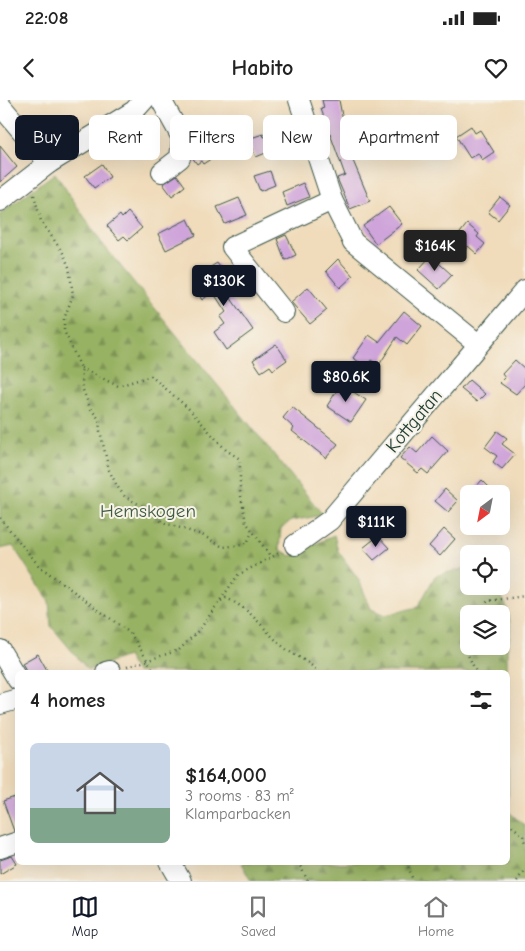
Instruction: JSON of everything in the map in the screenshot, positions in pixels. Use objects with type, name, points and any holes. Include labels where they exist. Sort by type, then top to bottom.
[{"type":"street","points":[[0,201],[49,163],[134,111],[144,100]]},
{"type":"street","points":[[161,100],[182,138],[180,158],[162,172]]},
{"type":"street","points":[[299,100],[332,200],[353,242],[478,344]]},
{"type":"street","points":[[0,105],[49,163]]},
{"type":"street","points":[[284,312],[227,241],[332,200]]},
{"type":"street","name":"Kottgatan","points":[[295,544],[330,520],[525,290]]},
{"type":"street","points":[[0,650],[15,675]]},
{"type":"street","points":[[0,704],[15,700]]},
{"type":"street","points":[[0,848],[15,843]]},
{"type":"street","points":[[172,865],[181,881]]},
{"type":"path","points":[[27,180],[41,221],[63,253],[69,267],[73,294],[64,319],[64,331],[81,368],[82,390],[90,408],[99,419],[108,470],[125,497],[152,511],[162,522],[202,535],[223,547],[242,545],[248,541],[252,532]]},
{"type":"path","points":[[81,368],[118,386],[151,376],[188,408],[226,450],[240,459],[240,491],[246,522],[271,557]]},
{"type":"path","points":[[0,518],[39,566],[130,633],[153,670]]},
{"type":"path","points":[[115,670],[179,650],[200,629],[238,575],[295,544]]},
{"type":"path","points":[[484,605],[488,600],[525,596]]},
{"type":"path","points":[[220,602],[226,598],[253,614],[284,648],[313,665],[316,670]]},
{"type":"path","points":[[468,655],[475,670]]},
{"type":"path","points":[[510,825],[522,835],[525,843]]},
{"type":"path","points":[[300,865],[308,881]]},
{"type":"path","points":[[408,865],[413,881]]},
{"type":"path","points":[[517,881],[525,869]]},
{"type":"green space","name":"Hemskogen","points":[[55,173],[101,242],[323,515],[291,521],[281,528],[279,549],[291,556],[334,535],[338,551],[359,580],[371,609],[385,615],[418,607],[435,576],[460,569],[460,595],[500,595],[505,605],[460,605],[460,655],[507,655],[507,670],[135,670],[127,656],[88,670],[51,626],[49,601],[13,546],[0,549],[0,214]]},
{"type":"green space","points":[[510,813],[525,826],[525,881],[251,881],[242,865],[510,865]]},
{"type":"building","points":[[322,100],[339,100],[342,115],[340,115],[340,160],[353,160],[370,201],[350,209],[337,178],[345,175],[330,134],[330,115],[323,115],[321,109],[324,108]]},
{"type":"building","points":[[471,126],[475,133],[480,130],[494,152],[482,160],[478,153],[470,158],[457,135]]},
{"type":"building","points":[[263,134],[263,154],[256,157],[253,150],[253,137]]},
{"type":"building","points":[[0,146],[17,167],[0,182]]},
{"type":"building","points":[[194,160],[209,160],[203,164],[201,161],[197,164]]},
{"type":"building","points":[[102,164],[110,177],[94,188],[85,176]]},
{"type":"building","points":[[270,171],[275,185],[260,191],[254,176]]},
{"type":"building","points":[[177,175],[185,186],[172,196],[163,184]]},
{"type":"building","points":[[303,183],[309,197],[287,206],[282,192]]},
{"type":"building","points":[[500,197],[510,205],[498,220],[488,212]]},
{"type":"building","points":[[239,198],[247,215],[225,224],[217,207]]},
{"type":"building","points":[[389,207],[402,224],[376,244],[363,226]]},
{"type":"building","points":[[128,212],[142,228],[128,240],[124,236],[119,240],[107,226],[120,215],[122,218]]},
{"type":"building","points":[[188,219],[196,235],[166,250],[158,234]]},
{"type":"building","points":[[467,224],[479,234],[477,237],[485,244],[477,254],[468,246],[465,250],[454,241]]},
{"type":"building","points":[[286,235],[296,255],[285,260],[277,239]]},
{"type":"building","points":[[431,256],[452,275],[439,289],[418,270]]},
{"type":"building","points":[[338,259],[353,276],[340,288],[326,271]]},
{"type":"building","points":[[217,263],[229,280],[225,283],[233,295],[230,297],[253,330],[226,350],[214,332],[225,324],[220,317],[226,312],[213,292],[202,300],[196,290],[204,284],[198,275]]},
{"type":"building","points":[[308,287],[327,310],[310,324],[291,302]]},
{"type":"building","points":[[404,311],[422,326],[407,345],[397,337],[379,365],[371,360],[367,367],[353,358],[369,335],[379,342]]},
{"type":"building","points":[[276,344],[287,360],[273,370],[270,366],[261,372],[253,360]]},
{"type":"building","points":[[515,360],[525,369],[525,384],[516,394],[500,383],[505,378],[502,374]]},
{"type":"building","points":[[469,380],[485,394],[477,402],[461,389]]},
{"type":"building","points":[[341,384],[366,400],[351,422],[327,406]]},
{"type":"building","points":[[292,407],[338,444],[326,458],[292,431],[294,428],[283,418]]},
{"type":"building","points":[[497,431],[507,438],[502,444],[515,454],[502,469],[493,462],[497,456],[485,447]]},
{"type":"building","points":[[432,436],[448,451],[428,474],[422,469],[418,473],[400,458],[410,447],[417,453]]},
{"type":"building","points":[[482,480],[487,485],[478,485]]},
{"type":"building","points":[[445,489],[458,501],[448,512],[435,501]]},
{"type":"building","points":[[444,529],[455,539],[440,556],[429,546]]},
{"type":"building","points":[[378,536],[389,548],[374,560],[363,548]]},
{"type":"building","points":[[38,654],[47,670],[26,670],[22,663]]},
{"type":"building","points":[[15,797],[15,831],[14,831],[3,801]]},
{"type":"building","points":[[12,856],[15,865],[0,874],[0,860]]}]
